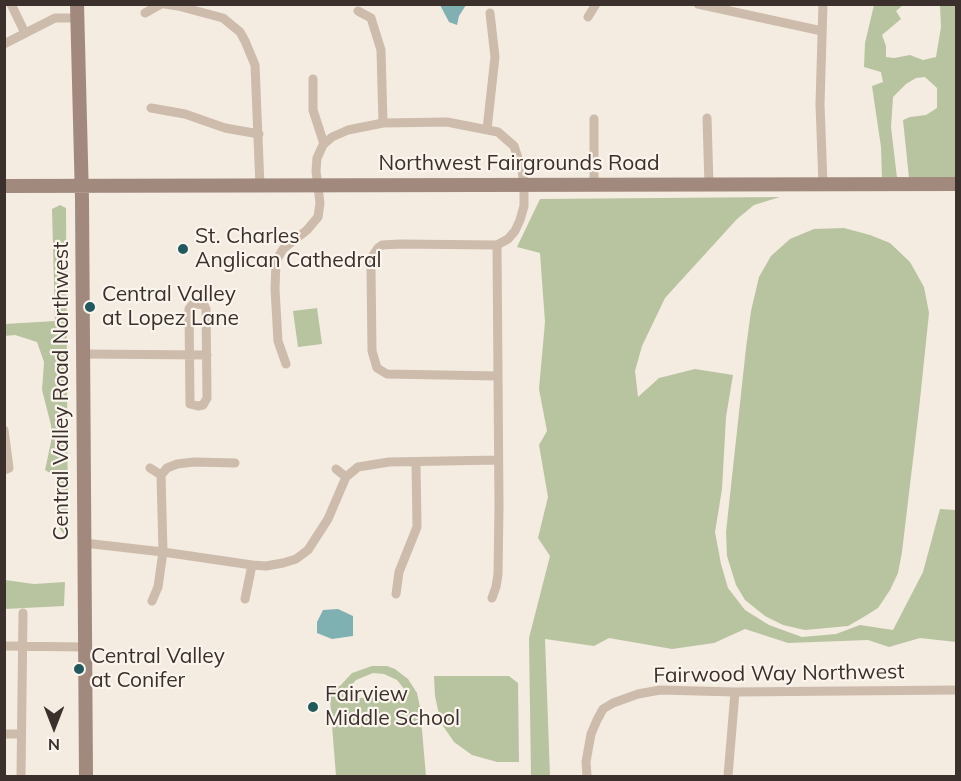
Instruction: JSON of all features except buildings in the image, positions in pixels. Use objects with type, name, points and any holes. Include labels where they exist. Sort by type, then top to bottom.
[{"type":"main road","name":"Central Valley Road Northwest","points":[[77,11],[81,186],[86,777]]},
{"type":"main road","name":"Northwest Fairgrounds Road","points":[[4,186],[957,184]]},
{"type":"street","points":[[11,4],[26,33]]},
{"type":"street","points":[[145,13],[163,4],[178,6],[223,18],[240,32],[255,65],[260,186]]},
{"type":"street","points":[[588,17],[596,4]]},
{"type":"street","points":[[698,4],[822,31]]},
{"type":"street","points":[[823,4],[820,104],[823,184]]},
{"type":"street","points":[[4,44],[55,18],[77,11]]},
{"type":"street","points":[[358,11],[371,18],[381,50],[383,123]]},
{"type":"street","points":[[487,129],[495,57],[490,14]]},
{"type":"street","points":[[313,79],[313,110],[324,144]]},
{"type":"street","points":[[151,108],[185,114],[225,128],[259,134]]},
{"type":"street","points":[[707,118],[710,185]]},
{"type":"street","points":[[594,119],[594,185]]},
{"type":"street","points":[[286,364],[278,341],[276,261],[282,249],[307,230],[318,217],[320,203],[317,158],[324,144],[332,137],[348,130],[383,123],[447,123],[498,132],[514,146],[524,185],[524,206],[520,220],[508,239],[497,245],[382,245],[372,257],[370,269],[372,351],[377,368],[387,374],[498,376]]},
{"type":"street","points":[[492,598],[498,574],[499,507],[497,245]]},
{"type":"street","points":[[198,304],[204,305],[206,309],[207,355],[207,398],[203,405],[190,404],[189,309],[198,304]]},
{"type":"street","points":[[82,354],[207,355]]},
{"type":"street","points":[[4,430],[9,468],[4,470]]},
{"type":"street","points":[[84,543],[266,566],[296,559],[308,550],[328,519],[346,477],[358,468],[369,464],[498,460]]},
{"type":"street","points":[[153,601],[158,587],[163,552],[161,475],[167,468],[177,464],[235,463]]},
{"type":"street","points":[[396,594],[399,572],[417,527],[416,463]]},
{"type":"street","points":[[150,468],[161,475]]},
{"type":"street","points":[[336,469],[346,477]]},
{"type":"street","points":[[245,599],[252,565]]},
{"type":"street","points":[[21,777],[23,613]]},
{"type":"street","points":[[4,646],[86,647]]},
{"type":"street","name":"Fairwood Way Northwest","points":[[587,777],[586,762],[591,734],[603,709],[638,694],[660,690],[735,692],[957,690]]},
{"type":"street","points":[[728,777],[735,692]]},
{"type":"street","points":[[4,734],[21,734]]},
{"type":"green space","points":[[874,5],[903,5],[896,11],[901,19],[882,35],[886,46],[886,57],[910,55],[923,60],[936,57],[941,27],[940,5],[956,5],[956,178],[909,178],[903,120],[926,115],[937,108],[937,88],[925,77],[916,78],[906,84],[893,97],[891,127],[897,178],[882,177],[881,147],[872,86],[883,82],[881,72],[864,67],[865,43]]},
{"type":"green space","points":[[780,197],[754,205],[737,219],[665,298],[642,346],[635,371],[638,397],[659,378],[695,369],[733,375],[726,417],[722,489],[715,532],[721,564],[728,588],[745,610],[769,625],[802,637],[836,634],[860,625],[893,630],[923,572],[940,509],[956,510],[956,642],[920,638],[889,647],[868,640],[788,643],[745,629],[714,643],[672,649],[609,638],[594,646],[545,639],[550,776],[531,776],[529,638],[550,556],[538,538],[548,497],[539,445],[547,431],[539,389],[545,322],[540,253],[517,247],[540,199]]},
{"type":"green space","points":[[60,205],[66,208],[68,539],[56,524],[63,499],[59,478],[45,470],[51,442],[51,425],[42,390],[44,362],[37,342],[15,335],[4,336],[5,324],[55,321],[52,209]]},
{"type":"green space","points":[[844,228],[890,243],[910,262],[924,287],[929,313],[898,573],[878,608],[862,618],[848,626],[805,630],[783,625],[765,616],[745,600],[736,585],[727,556],[726,532],[746,348],[759,277],[771,256],[790,239],[814,229]]},
{"type":"green space","points":[[317,308],[322,344],[298,347],[293,311]]},
{"type":"green space","points":[[5,580],[34,584],[65,582],[64,606],[5,609]]},
{"type":"green space","points":[[372,666],[387,666],[408,679],[417,693],[420,707],[426,776],[336,776],[329,687],[340,686],[352,673]],"holes":[[[373,673],[384,674],[397,680],[409,695],[343,699],[356,680]]]},
{"type":"green space","points":[[434,676],[509,676],[518,683],[519,762],[497,762],[472,755],[454,742],[441,723],[435,696]]},
{"type":"water","points":[[440,5],[466,5],[459,16],[457,25],[449,22]]},
{"type":"water","points":[[338,609],[353,616],[353,636],[332,639],[317,633],[317,622],[323,610]]},
{"type":"place","name":"St. Charles Anglican Cathedral","points":[[183,249]]},
{"type":"place","name":"Central Valley at Lopez Lane","points":[[90,307]]},
{"type":"place","name":"Central Valley at Conifer","points":[[79,669]]},
{"type":"place","name":"Fairview Middle School","points":[[313,707]]}]
